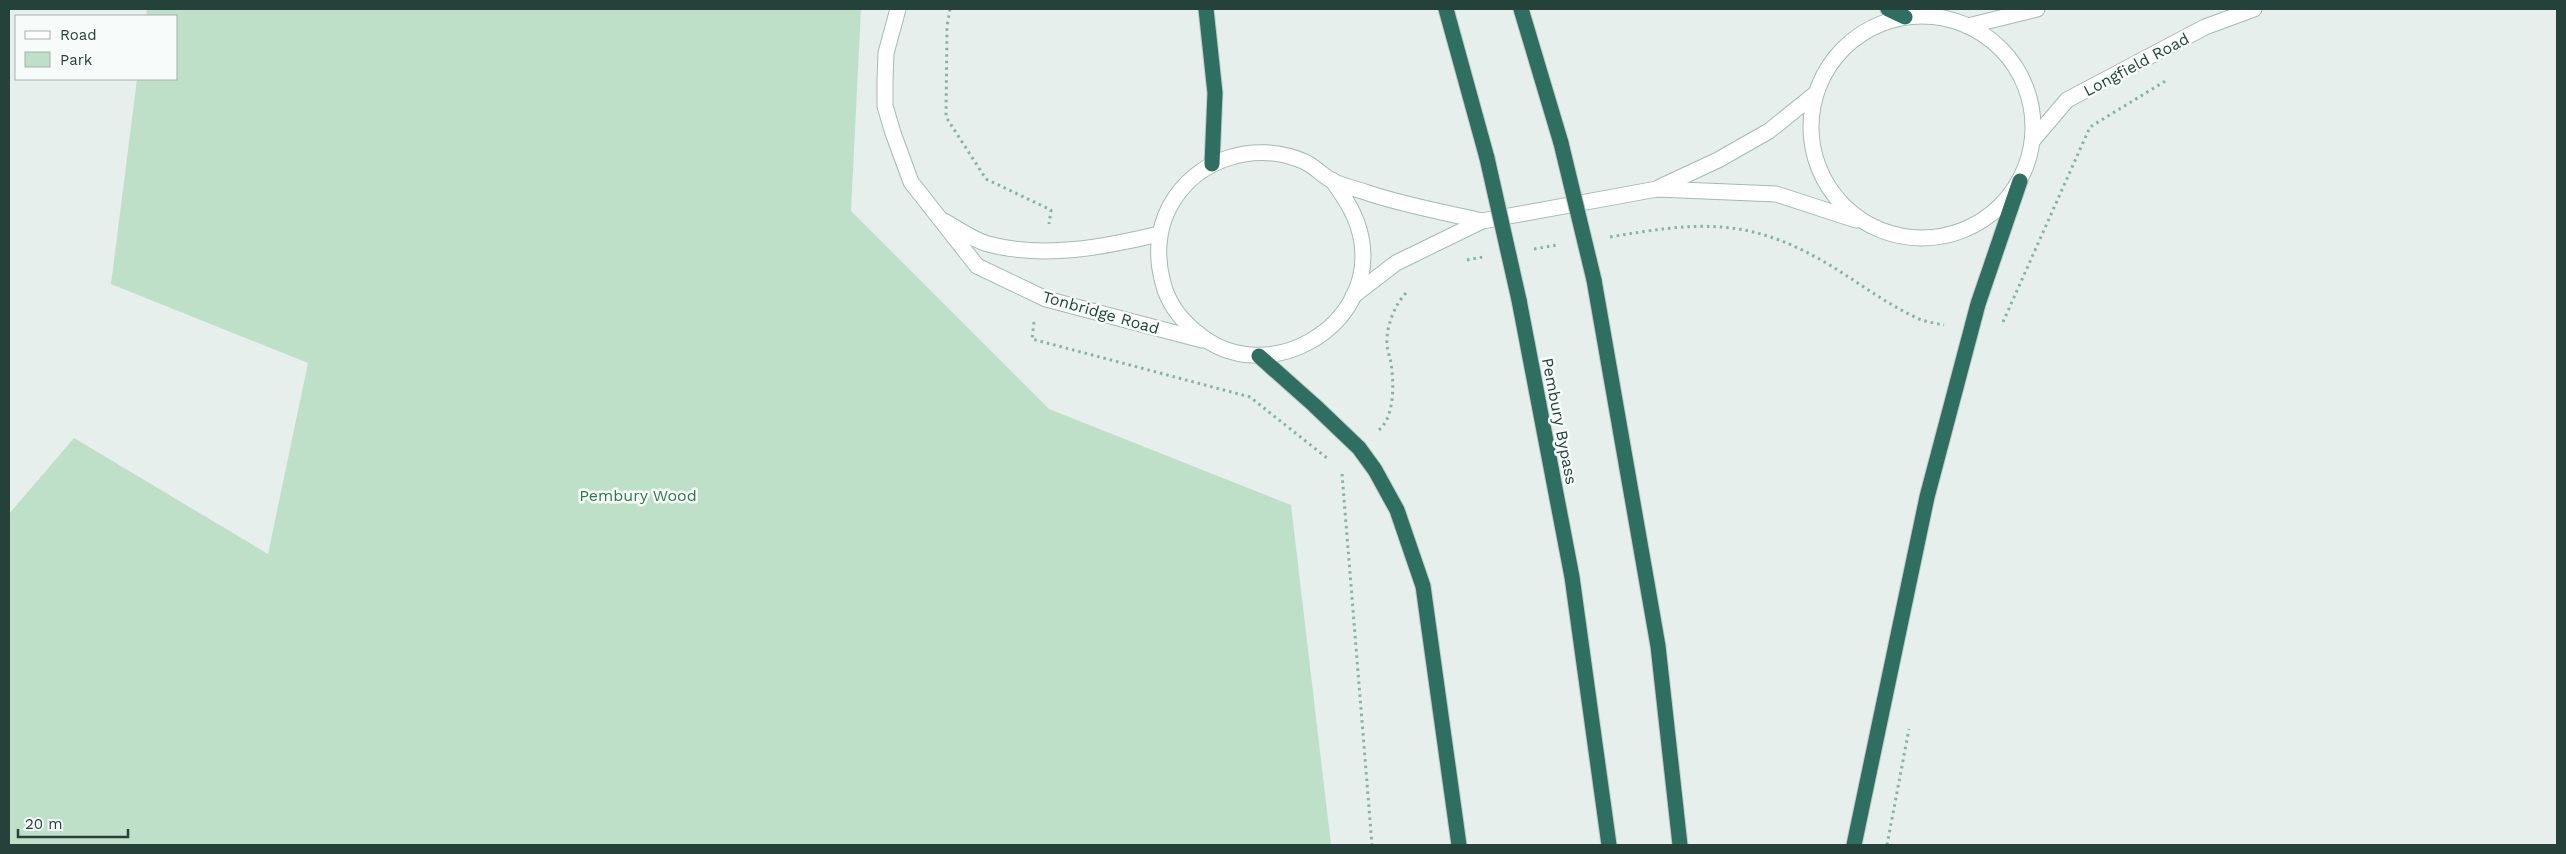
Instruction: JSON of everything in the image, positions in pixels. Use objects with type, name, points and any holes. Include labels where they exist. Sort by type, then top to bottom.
[{"type":"highway","points":[[1206,9],[1215,93],[1212,164]]},
{"type":"highway","name":"Pembury Bypass","points":[[1446,9],[1487,158],[1519,300],[1572,577],[1609,845]]},
{"type":"highway","points":[[1521,9],[1561,143],[1594,280],[1658,646],[1680,845]]},
{"type":"highway","points":[[1888,9],[1905,17]]},
{"type":"highway","points":[[1854,845],[1927,497],[1978,304],[2020,181]]},
{"type":"highway","points":[[1259,356],[1359,448],[1375,470],[1397,510],[1423,586],[1459,845]]},
{"type":"street","name":"Tonbridge Road","points":[[898,9],[886,53],[886,106],[911,182],[977,266],[1046,299],[1206,341]]},
{"type":"street","points":[[1968,26],[2037,9]]},
{"type":"street","name":"Longfield Road","points":[[2033,140],[2067,100],[2205,26],[2254,9]]},
{"type":"street","points":[[1353,296],[1396,263],[1482,221],[1657,188],[1776,194],[1898,236],[1933,238],[1968,229],[1998,209],[2020,181],[2028,161],[2033,140],[2031,106],[2019,73],[1997,45],[1968,26],[1937,17],[1905,17],[1875,26],[1849,43],[1829,66],[1815,94],[1810,131],[1818,167],[1836,199],[1864,223]]},
{"type":"street","points":[[1657,188],[1718,160],[1769,131],[1815,94]]},
{"type":"street","points":[[1332,180],[1351,206],[1361,237],[1362,267],[1353,296],[1337,322],[1314,341],[1286,353],[1259,356],[1231,353],[1206,341],[1182,321],[1166,295],[1158,265],[1159,234],[1170,206],[1187,182],[1212,164],[1242,153],[1274,153],[1305,162],[1332,180],[1390,200],[1482,221]]},
{"type":"street","name":"Tonbridge Road","points":[[936,216],[987,244],[1040,251],[1111,245],[1159,234]]},
{"type":"path","points":[[2000,330],[2090,127],[2173,77]]},
{"type":"path","points":[[1356,640],[1372,845]]},
{"type":"green space","name":"Pembury Wood","points":[[147,9],[861,9],[851,211],[1049,409],[1291,505],[1331,845],[9,845],[9,514],[74,438],[268,554],[308,363],[111,284],[137,80],[178,80],[178,15],[146,15]]}]
